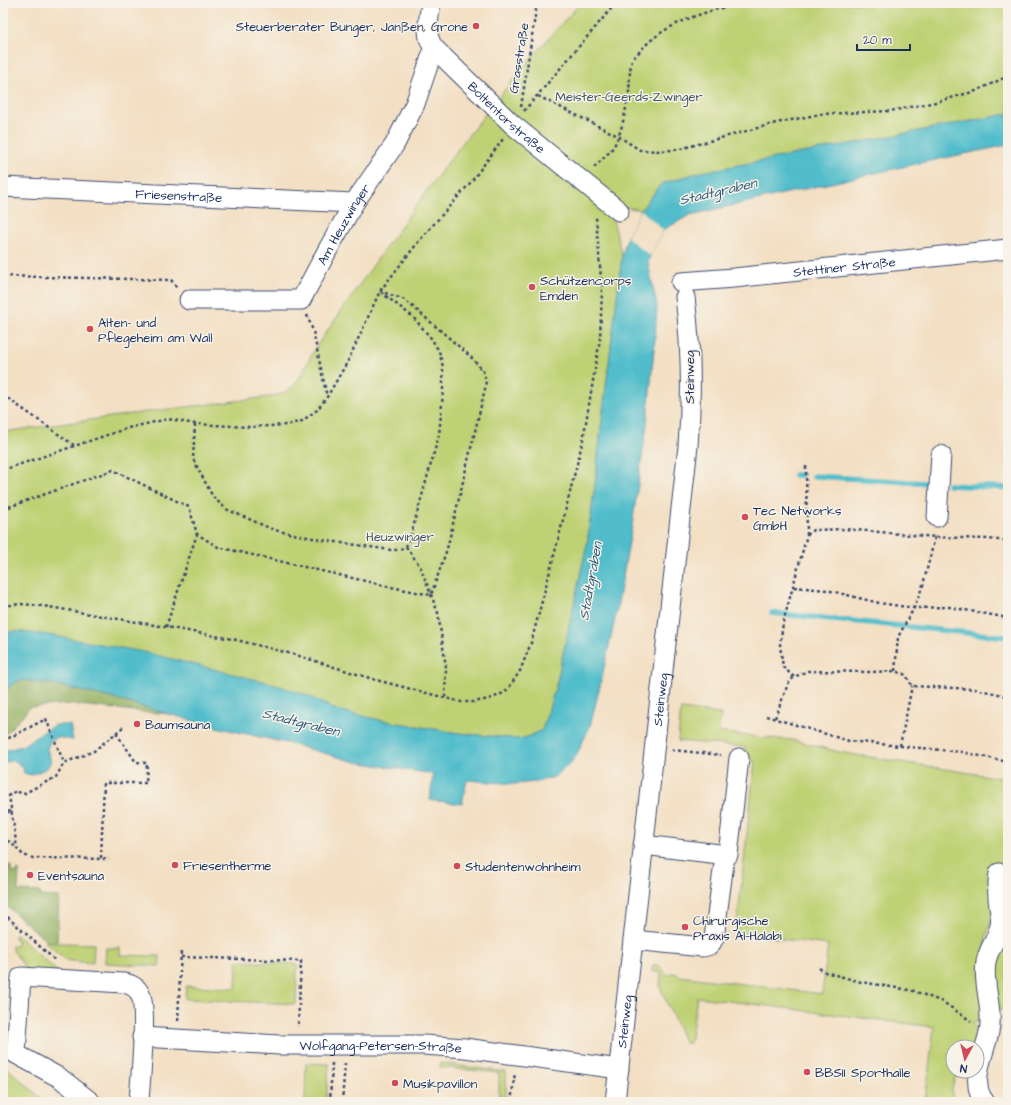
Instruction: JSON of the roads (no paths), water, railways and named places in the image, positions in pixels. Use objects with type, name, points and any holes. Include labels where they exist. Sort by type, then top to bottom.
[{"type":"street","points":[[426,3],[431,3]]},
{"type":"street","name":"Boltentorstraße","points":[[431,3],[428,32],[431,44],[434,48],[513,125],[614,208]]},
{"type":"street","name":"Am Heuzwinger","points":[[189,300],[301,300],[354,203],[395,144],[415,104],[434,48]]},
{"type":"street","name":"Friesenstraße","points":[[3,187],[354,203]]},
{"type":"street","name":"Stettiner Straße","points":[[683,289],[734,278],[1008,249]]},
{"type":"street","name":"Steinweg","points":[[615,1102],[688,440],[689,342],[683,289]]},
{"type":"street","points":[[937,517],[941,455]]},
{"type":"street","points":[[643,845],[728,855],[739,758]]},
{"type":"street","points":[[633,940],[703,947],[710,945],[714,938],[724,863]]},
{"type":"street","points":[[986,1102],[980,1094],[978,1084],[981,1063],[990,1031],[990,1004],[985,971],[988,955],[1000,925],[1001,917],[998,898],[999,873]]},
{"type":"street","points":[[91,1102],[60,1078],[16,1054],[21,977],[123,983],[131,984],[136,988],[140,993],[142,1000],[140,1102]]},
{"type":"street","name":"Wolfgang-Petersen-Straße","points":[[142,1037],[297,1045],[424,1045],[465,1048],[618,1069]]},
{"type":"water","name":"Stadtgraben","points":[[1008,114],[1008,145],[915,164],[690,215],[663,230],[651,253],[648,263],[657,306],[655,339],[647,423],[632,526],[616,614],[590,726],[577,754],[569,765],[554,777],[536,782],[515,784],[467,780],[462,804],[430,800],[433,774],[356,762],[291,744],[212,726],[108,697],[52,684],[23,680],[13,683],[3,694],[3,633],[14,631],[49,635],[144,652],[266,682],[304,694],[336,710],[380,720],[458,733],[519,739],[528,737],[542,730],[556,686],[587,544],[622,256],[627,237],[641,210],[661,184],[697,173]]},
{"type":"water","points":[[54,725],[70,725],[73,740],[57,737],[50,741],[47,749],[51,761],[47,768],[31,775],[24,773],[23,768],[14,760],[3,763],[3,751],[22,746]]},
{"type":"waterway","points":[[795,475],[801,475]]},
{"type":"waterway","points":[[814,476],[926,483]]},
{"type":"waterway","points":[[949,485],[1008,488]]},
{"type":"waterway","points":[[772,613],[1008,637]]},
{"type":"place","name":"Steuerberater Bunger, Janßen, Grone","points":[[476,26]]},
{"type":"place","name":"Schützencorps Emden","points":[[532,287]]},
{"type":"place","name":"Alten- und Pflegeheim am Wall","points":[[90,329]]},
{"type":"place","name":"Tec Networks GmbH","points":[[745,517]]},
{"type":"place","name":"Baumsauna","points":[[137,724]]},
{"type":"place","name":"Friesentherme","points":[[175,865]]},
{"type":"place","name":"Studentenwohnheim","points":[[457,866]]},
{"type":"place","name":"Eventsauna","points":[[30,875]]},
{"type":"place","name":"Chirurgische Praxis Al-Halabi","points":[[685,927]]},
{"type":"place","name":"BBSII Sporthalle","points":[[807,1072]]},
{"type":"place","name":"Musikpavillon","points":[[395,1083]]},
{"type":"park label","name":"Meister-Geerds-Zwinger","points":[[629,96]]},
{"type":"park label","name":"Heuzwinger","points":[[400,536]]}]
